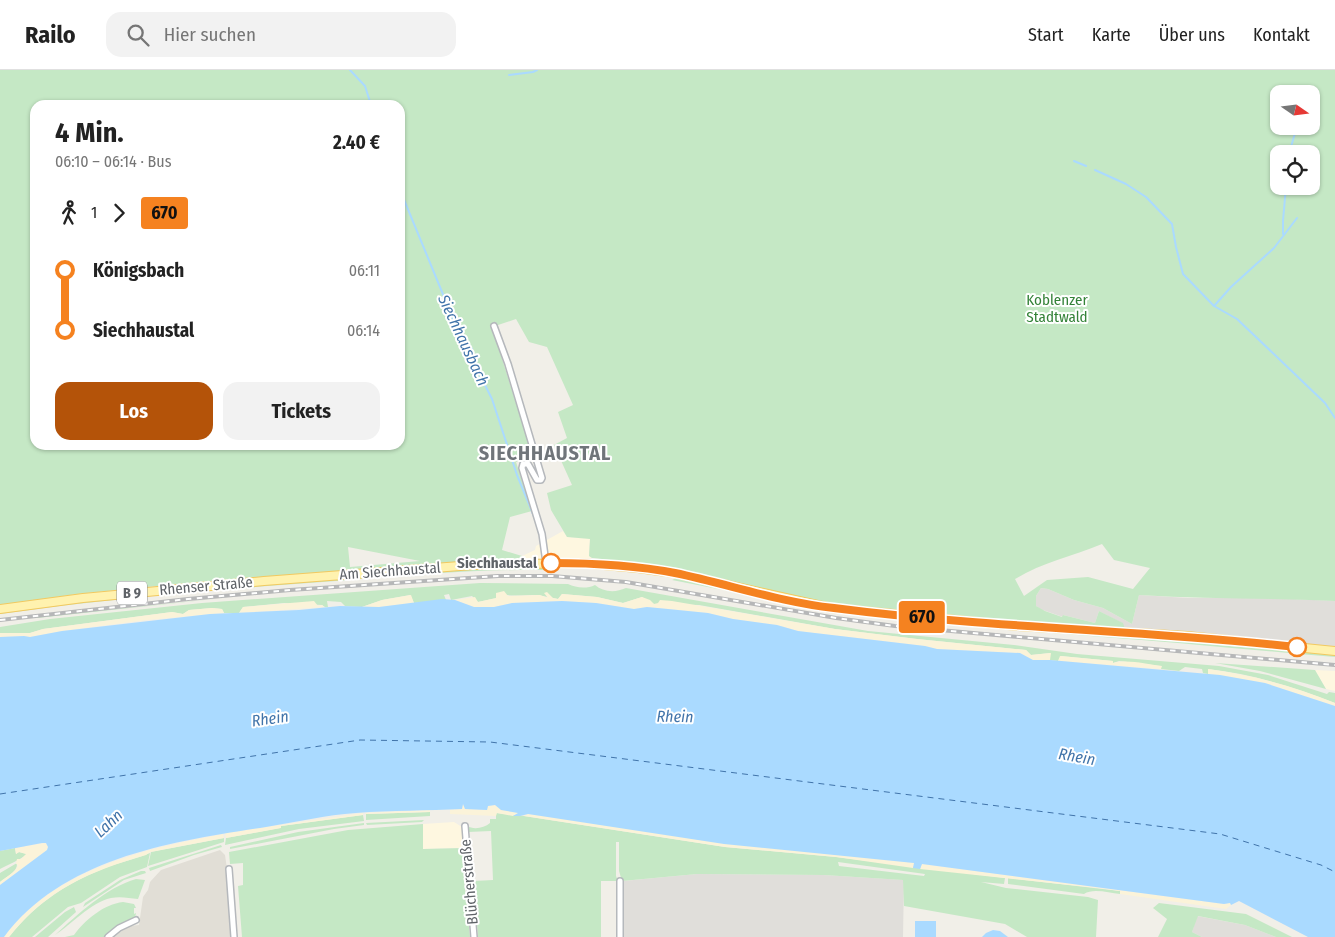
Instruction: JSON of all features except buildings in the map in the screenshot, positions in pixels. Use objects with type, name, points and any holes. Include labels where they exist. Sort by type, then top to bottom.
[{"type":"main road","name":"Am Siechhaustal","points":[[264,581],[473,566],[546,563],[601,564],[674,573],[807,604],[876,613],[1018,626],[1187,636],[1335,651]]},
{"type":"main road","name":"Rhenser Straße","points":[[0,609],[83,598],[264,581]]},
{"type":"street","points":[[494,326],[510,370],[542,478],[537,480],[528,464],[523,464],[522,468],[542,534],[546,563]]},
{"type":"street","name":"Blücherstraße","points":[[465,826],[474,937]]},
{"type":"street","points":[[229,869],[234,937]]},
{"type":"street","points":[[620,882],[620,937]]},
{"type":"street","points":[[108,937],[119,928],[136,920]]},
{"type":"shaded area","points":[[563,531],[567,537],[590,538],[589,556],[592,558],[522,559],[522,556],[535,550],[536,546]]},
{"type":"shaded area","points":[[1041,588],[1103,608],[1132,624],[1139,595],[1335,601],[1335,647],[1201,633],[1125,631],[1122,623],[1099,611],[1095,623],[1063,615],[1063,617],[1040,609],[1036,606],[1036,596]]},
{"type":"shaded area","points":[[1315,670],[1335,671],[1335,691],[1326,689]]},
{"type":"shaded area","points":[[454,822],[462,827],[463,848],[423,849],[423,824]]},
{"type":"shaded area","points":[[220,850],[225,855],[227,869],[232,937],[112,937],[130,926],[139,925],[143,897],[148,890],[150,882],[161,870]]},
{"type":"shaded area","points":[[697,874],[824,875],[904,880],[903,937],[624,937],[623,881]]},
{"type":"shaded area","points":[[1197,916],[1245,925],[1276,937],[1202,937],[1192,932]]},
{"type":"green space","name":"Koblenzer Stadtwald","points":[[0,70],[1335,70],[1335,601],[1139,595],[1132,624],[1103,608],[1041,588],[1036,596],[1036,606],[1045,611],[1062,617],[1063,615],[1095,623],[1099,611],[1123,623],[1125,629],[1078,627],[857,607],[806,599],[696,573],[638,563],[592,558],[589,556],[590,539],[567,537],[551,510],[547,493],[572,485],[554,445],[567,438],[558,412],[573,405],[547,347],[529,342],[516,319],[492,327],[533,457],[516,462],[532,511],[510,517],[502,550],[522,556],[522,559],[197,582],[78,594],[0,605]],"holes":[[[1102,544],[1114,560],[1150,568],[1133,589],[1088,577],[1047,580],[1024,596],[1015,579],[1035,568]],[[348,547],[420,561],[350,567]]]},
{"type":"green space","points":[[545,566],[544,570],[440,573],[210,591],[84,603],[0,614],[0,611],[272,583]]},
{"type":"green space","points":[[679,577],[804,606],[672,580]]},
{"type":"green space","points":[[480,583],[568,584],[582,588],[595,585],[609,591],[618,591],[626,588],[868,631],[1014,645],[1077,654],[1219,666],[1268,675],[1327,694],[1329,692],[1335,693],[1335,703],[1273,682],[1224,671],[1208,669],[1208,674],[1203,673],[1202,669],[1185,667],[1179,671],[1161,669],[1161,666],[1119,661],[1113,663],[1113,661],[1061,656],[1058,661],[1050,660],[1050,653],[1031,655],[1026,650],[835,629],[699,605],[654,604],[642,597],[623,603],[597,597],[562,594],[558,599],[538,595],[496,593],[497,598],[478,602],[472,596],[451,600],[449,594],[444,595],[446,600],[414,603],[410,595],[382,600],[362,607],[345,606],[341,602],[327,601],[328,607],[284,603],[243,607],[239,613],[224,613],[222,609],[212,608],[189,610],[183,614],[172,612],[43,629],[30,633],[0,633],[0,627],[50,619],[202,603]]},
{"type":"green space","points":[[232,597],[37,618],[37,617]]},
{"type":"green space","points":[[837,612],[1167,639],[1335,655],[1335,657],[931,623]]},
{"type":"green space","points":[[1215,663],[1315,670],[1326,689],[1260,671]]},
{"type":"green space","points":[[430,812],[430,816],[366,820],[366,814]]},
{"type":"green space","points":[[496,813],[524,816],[725,847],[836,857],[1005,878],[1004,884],[981,882],[1006,888],[1088,897],[1098,900],[1096,937],[1027,937],[1005,924],[904,906],[903,880],[824,875],[697,874],[622,881],[619,871],[619,842],[616,842],[616,876],[618,881],[601,881],[601,937],[478,937],[474,881],[493,880],[491,831],[468,832],[467,826],[473,828],[482,827],[490,823],[490,819],[496,819]],"holes":[[[838,862],[925,874],[924,876],[839,866]]]},
{"type":"green space","points":[[363,815],[364,821],[299,829],[225,845],[226,838],[280,828],[281,826]]},
{"type":"green space","points":[[424,820],[422,822],[367,825],[366,823]]},
{"type":"green space","points":[[364,823],[364,825],[230,849],[230,847],[298,832]]},
{"type":"green space","points":[[423,824],[423,849],[463,848],[464,880],[470,937],[242,937],[238,886],[243,885],[243,863],[230,864],[229,852],[348,830]]},
{"type":"green space","points":[[224,838],[224,842],[148,866],[151,852]]},
{"type":"green space","points":[[221,845],[222,847],[150,871],[149,868]]},
{"type":"green space","points":[[15,848],[16,854],[19,852],[27,854],[0,869],[0,851]]},
{"type":"green space","points":[[150,853],[147,867],[120,877],[81,903],[68,907],[32,937],[9,937],[31,913],[69,885],[97,871]]},
{"type":"green space","points":[[17,863],[14,872],[0,882],[0,873]]},
{"type":"green space","points":[[141,871],[146,873],[124,880],[83,907],[85,903],[120,880]]},
{"type":"green space","points":[[1008,878],[1120,891],[1120,894],[1096,891],[1084,894],[1008,884]]},
{"type":"green space","points":[[136,879],[145,880],[138,899],[118,897],[96,904],[55,935],[103,895]]},
{"type":"green space","points":[[123,902],[134,904],[136,908],[134,908],[135,918],[110,932],[105,937],[65,937],[74,935],[89,918],[102,909]]},
{"type":"green space","points":[[1159,903],[1246,914],[1292,937],[1276,937],[1245,925],[1198,916],[1192,932],[1202,937],[1158,937],[1167,919],[1153,908]]},
{"type":"green space","points":[[74,907],[76,912],[48,937],[35,937],[65,912]]},
{"type":"sand","points":[[504,591],[508,596],[540,595],[548,598],[544,593],[547,592],[553,598],[558,599],[562,594],[597,597],[623,603],[642,597],[654,604],[660,600],[672,601],[835,629],[1026,650],[1031,655],[1051,653],[1050,660],[1033,660],[1020,653],[937,649],[798,631],[777,625],[733,619],[708,613],[647,607],[634,609],[596,603],[562,601],[474,607],[455,600],[475,597],[478,602],[496,598],[496,593]]},
{"type":"sand","points":[[411,595],[414,603],[362,607],[382,600]]},
{"type":"sand","points":[[314,601],[318,606],[322,605],[324,607],[239,613],[243,607]]},
{"type":"sand","points":[[222,609],[224,613],[147,620],[30,637],[0,637],[0,633],[30,633],[43,629],[172,612],[183,614],[189,610]]},
{"type":"sand","points":[[1060,656],[1113,661],[1113,663],[1131,662],[1162,666],[1161,669],[1058,661]]},
{"type":"sand","points":[[1208,669],[1241,674],[1288,686],[1335,703],[1335,706],[1265,683],[1208,674]]},
{"type":"sand","points":[[463,804],[465,809],[487,810],[488,806],[496,805],[519,813],[513,816],[497,813],[496,816],[450,814],[450,810],[462,809]]},
{"type":"sand","points":[[430,810],[430,812],[365,813]]},
{"type":"sand","points":[[363,813],[363,815],[281,826],[281,828],[226,838],[225,833]]},
{"type":"sand","points":[[528,814],[914,863],[913,868],[836,857],[725,847],[524,816]]},
{"type":"sand","points":[[223,834],[224,838],[150,852],[70,884],[38,907],[9,937],[4,937],[25,914],[49,894],[75,878],[132,855]]},
{"type":"sand","points":[[45,843],[48,846],[47,850],[0,885],[0,882],[17,868],[17,859],[21,859],[26,854],[19,852],[16,854],[15,848]]},
{"type":"sand","points":[[922,864],[1224,904],[1230,903],[1231,905],[1226,909],[1120,894],[1120,891],[1098,888],[920,869]]},
{"type":"water","points":[[442,599],[455,600],[474,607],[562,601],[596,603],[634,609],[647,607],[708,613],[733,619],[777,625],[798,631],[937,649],[1020,653],[1033,660],[1220,675],[1265,683],[1335,706],[1335,937],[1308,937],[1239,901],[1231,905],[1230,903],[1224,904],[922,864],[920,869],[913,868],[914,863],[724,844],[528,814],[513,816],[518,813],[501,810],[495,805],[488,806],[487,810],[465,809],[463,804],[462,809],[382,811],[334,815],[195,839],[123,857],[89,871],[57,888],[29,910],[4,937],[0,937],[0,885],[47,850],[48,847],[46,843],[42,843],[0,851],[0,637],[30,637],[62,631],[210,614],[340,606],[379,607]]},
{"type":"water","points":[[915,921],[936,921],[936,937],[915,937]]},
{"type":"water","points":[[993,930],[1000,931],[1008,937],[982,937]]},
{"type":"waterway","name":"Siechhausbach","points":[[350,70],[365,86],[369,100]]},
{"type":"waterway","points":[[509,75],[537,70]]},
{"type":"waterway","points":[[1292,145],[1294,135]]},
{"type":"waterway","points":[[1074,161],[1086,166]]},
{"type":"waterway","points":[[1095,170],[1126,184],[1146,197],[1172,224],[1183,274],[1214,306],[1237,319],[1325,403],[1335,418]]},
{"type":"waterway","points":[[1283,234],[1285,195]]},
{"type":"waterway","name":"Siechhausbach","points":[[405,202],[454,321],[472,349],[473,361],[492,399],[517,475],[535,519]]},
{"type":"waterway","points":[[1214,306],[1231,287],[1274,248],[1297,218]]},
{"type":"ferry route","points":[[0,794],[360,740],[490,742],[1220,834],[1321,865],[1335,872]]},
{"type":"railway","points":[[0,620],[188,599],[290,590],[498,576],[552,576],[626,582],[836,618],[895,626],[1335,665]]},
{"type":"bus line","name":"670","points":[[551,563],[601,564],[674,573],[831,608],[1018,626],[1187,636],[1297,647]]},
{"type":"place","name":"Siechhaustal","points":[[551,563]]},
{"type":"district","name":"SIECHHAUSTAL","points":[[545,453]]},
{"type":"water label","name":"Rhein","points":[[675,716]]},
{"type":"water label","name":"Rhein","points":[[270,718]]},
{"type":"water label","name":"Rhein","points":[[1077,756]]},
{"type":"water label","name":"Lahn","points":[[108,823]]}]
